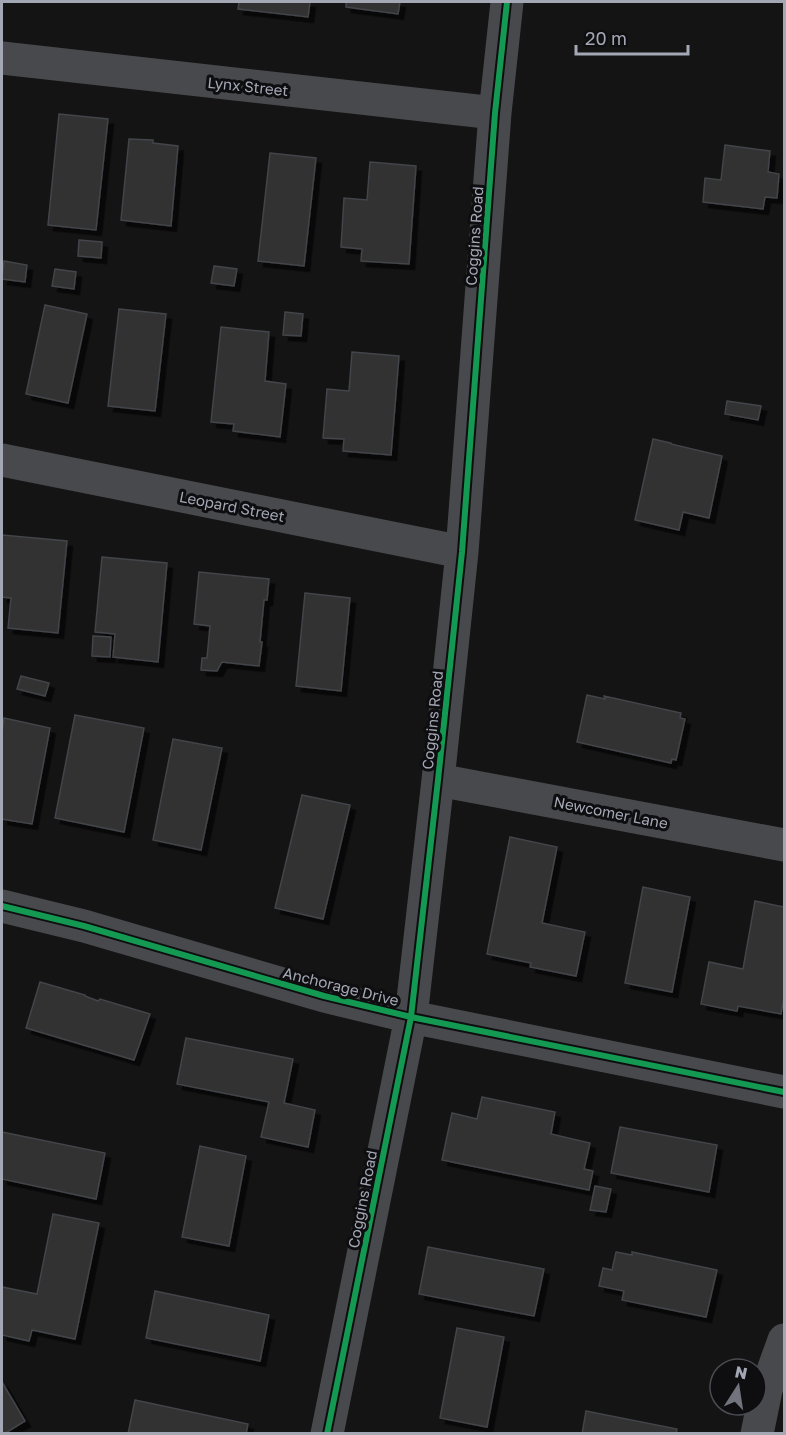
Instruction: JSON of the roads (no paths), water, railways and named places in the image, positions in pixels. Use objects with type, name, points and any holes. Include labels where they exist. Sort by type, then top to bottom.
[{"type":"street","name":"Coggins Road","points":[[327,1434],[411,1017],[462,552],[495,113],[507,2]]},
{"type":"street","name":"Lynx Street","points":[[2,58],[495,113]]},
{"type":"street","name":"Leopard Street","points":[[2,460],[462,552]]},
{"type":"street","name":"Newcomer Lane","points":[[438,780],[784,845]]},
{"type":"street","name":"Anchorage Drive","points":[[2,906],[84,926],[324,996],[411,1017],[784,1092]]},
{"type":"street","points":[[757,1434],[766,1390],[784,1340]]}]
